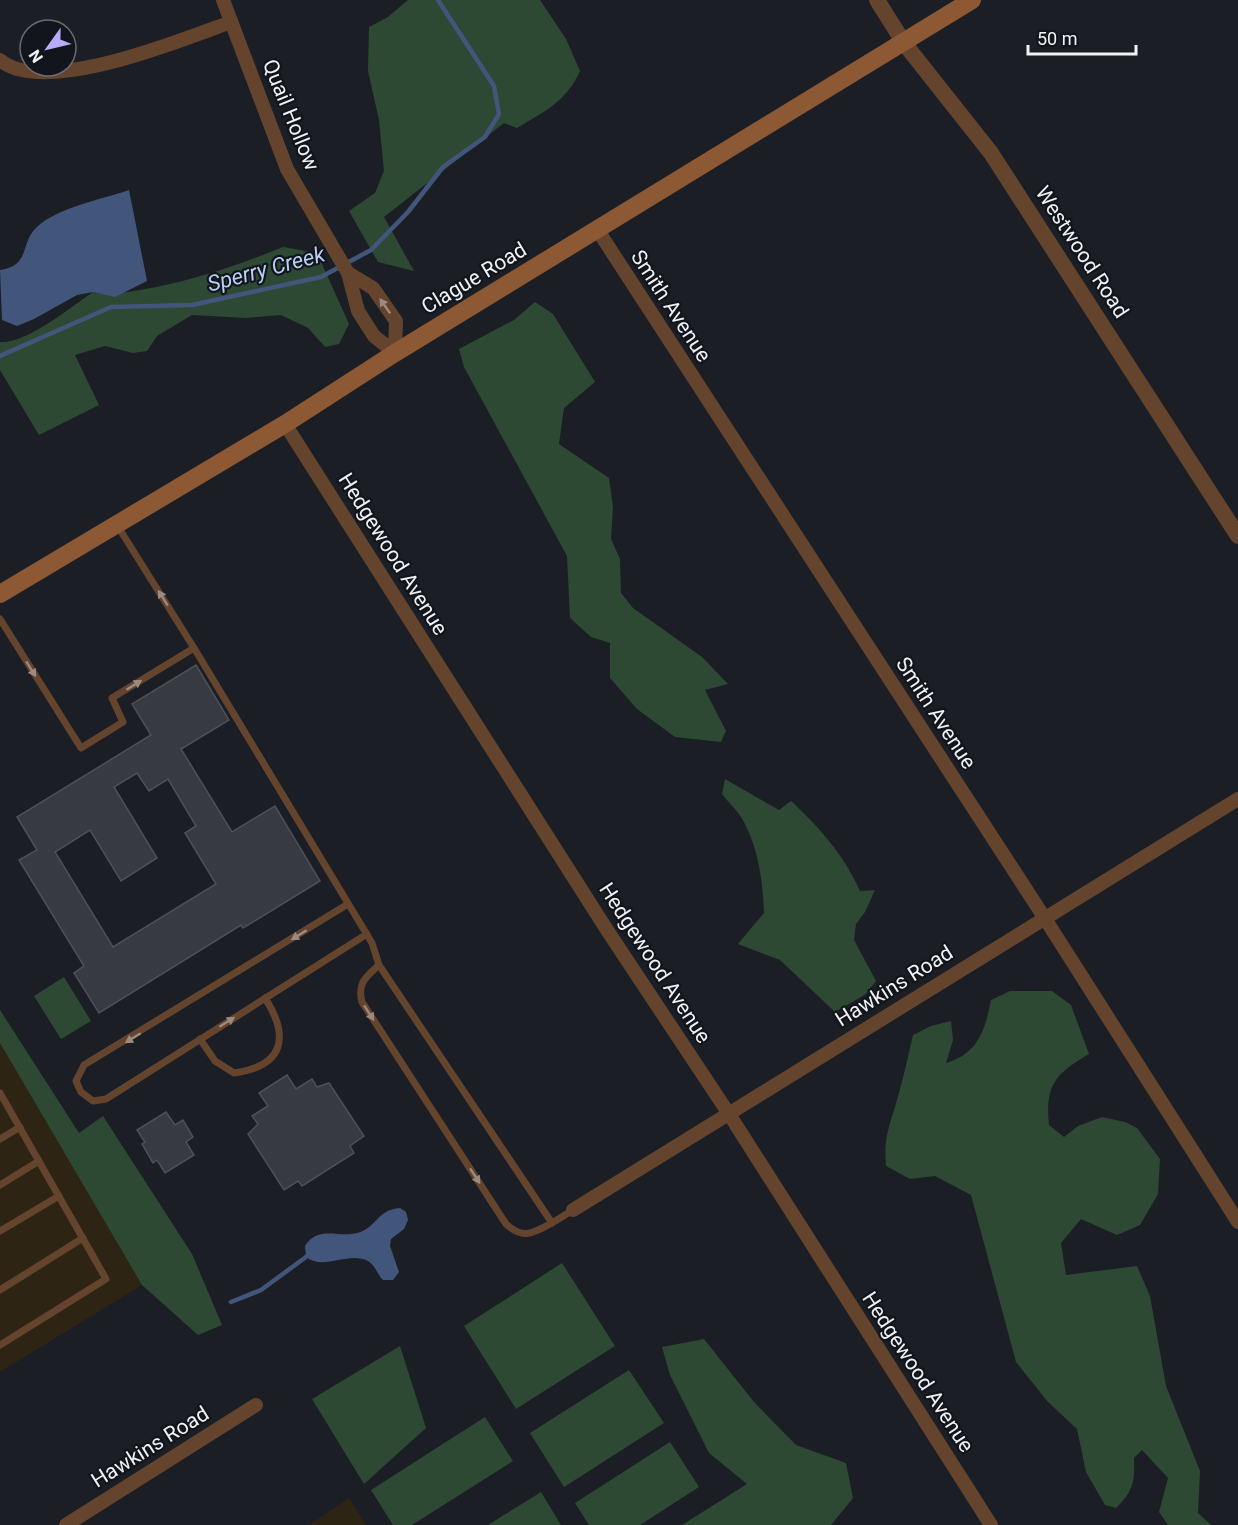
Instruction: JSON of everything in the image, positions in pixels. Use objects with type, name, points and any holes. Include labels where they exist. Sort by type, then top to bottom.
[{"type":"main road","name":"Clague Road","points":[[0,594],[285,424],[395,352],[972,0]]},
{"type":"street","name":"Quail Hollow","points":[[223,0],[287,169],[348,273],[358,311],[374,336],[395,352]]},
{"type":"street","name":"Westwood Road","points":[[877,0],[904,43],[991,153],[1238,536]]},
{"type":"street","points":[[0,60],[8,67],[31,73],[59,72],[143,54],[231,22]]},
{"type":"street","name":"Smith Avenue","points":[[597,229],[1044,917],[1238,1222]]},
{"type":"street","points":[[348,273],[373,288],[396,321],[395,352]]},
{"type":"street","name":"Hedgewood Avenue","points":[[285,424],[607,930],[729,1114],[991,1525]]},
{"type":"street","name":"Hawkins Road","points":[[573,1210],[1238,799]]},
{"type":"street","name":"Hawkins Road","points":[[66,1525],[256,1405]]},
{"type":"lane","points":[[116,523],[367,934],[379,965],[552,1223]]},
{"type":"lane","points":[[0,619],[81,748],[123,722],[112,698],[194,648]]},
{"type":"lane","points":[[348,904],[84,1065],[76,1081],[81,1092],[93,1101],[106,1099],[367,934]]},
{"type":"lane","points":[[379,965],[361,983],[359,991],[362,1002],[506,1224],[516,1233],[525,1236],[573,1210]]},
{"type":"lane","points":[[200,1039],[215,1061],[234,1073],[264,1064],[275,1054],[280,1039],[278,1018],[265,998]]},
{"type":"lane","points":[[0,1093],[106,1279],[0,1345]]},
{"type":"lane","points":[[0,1139],[20,1127]]},
{"type":"lane","points":[[0,1185],[39,1161]]},
{"type":"lane","points":[[0,1231],[59,1196]]},
{"type":"lane","points":[[0,1290],[83,1239]]},
{"type":"shaded area","points":[[0,1043],[142,1285],[0,1372]]},
{"type":"shaded area","points":[[349,1498],[366,1525],[309,1525],[324,1515]]},
{"type":"green space","points":[[408,0],[540,0],[566,39],[580,71],[568,91],[554,105],[517,128],[504,123],[384,217],[414,271],[378,262],[349,211],[375,193],[384,171],[379,120],[368,71],[369,27],[388,17]]},
{"type":"green space","points":[[283,247],[317,253],[349,324],[339,344],[325,347],[308,328],[281,315],[246,318],[192,315],[157,336],[147,351],[133,353],[105,346],[75,355],[99,405],[39,435],[0,370],[0,342],[11,341],[35,331],[93,292],[118,293],[172,284],[228,268]]},
{"type":"green space","points":[[535,302],[553,314],[595,382],[564,408],[559,444],[609,478],[613,507],[611,539],[620,559],[621,593],[633,608],[702,657],[728,684],[705,690],[726,731],[721,742],[675,737],[637,709],[610,678],[610,643],[591,637],[570,618],[567,556],[464,367],[459,349],[514,320]]},
{"type":"green space","points":[[725,779],[779,810],[791,801],[830,843],[847,866],[860,891],[875,890],[865,912],[856,924],[854,940],[876,981],[866,994],[835,1012],[780,960],[738,944],[764,913],[761,879],[754,845],[743,820],[722,794]]},
{"type":"green space","points":[[64,977],[91,1021],[61,1039],[34,996]]},
{"type":"green space","points":[[1010,991],[1052,991],[1071,1005],[1089,1054],[1068,1068],[1055,1082],[1049,1100],[1049,1125],[1064,1137],[1078,1126],[1102,1117],[1125,1122],[1137,1128],[1160,1159],[1158,1194],[1140,1225],[1117,1235],[1081,1219],[1061,1243],[1066,1275],[1137,1266],[1150,1296],[1166,1386],[1200,1471],[1198,1513],[1211,1525],[1168,1525],[1159,1512],[1168,1478],[1142,1450],[1134,1458],[1132,1486],[1126,1497],[1116,1508],[1105,1505],[1086,1472],[1077,1429],[1048,1402],[1016,1362],[971,1195],[935,1176],[910,1179],[886,1166],[888,1130],[913,1035],[931,1026],[951,1021],[953,1040],[946,1063],[957,1059],[973,1047],[983,1031],[991,1000]]},
{"type":"green space","points":[[0,1010],[79,1133],[103,1116],[192,1254],[222,1325],[198,1335],[142,1285],[0,1043]]},
{"type":"green space","points":[[562,1263],[615,1346],[516,1409],[464,1326]]},
{"type":"green space","points":[[704,1339],[754,1402],[796,1445],[846,1463],[853,1498],[831,1525],[682,1525],[747,1484],[709,1453],[670,1375],[662,1347]]},
{"type":"green space","points":[[400,1346],[426,1428],[364,1484],[312,1399]]},
{"type":"green space","points":[[629,1370],[664,1423],[564,1487],[530,1433]]},
{"type":"green space","points":[[485,1417],[513,1461],[412,1525],[393,1525],[371,1490]]},
{"type":"green space","points":[[670,1442],[699,1487],[640,1525],[589,1525],[575,1503]]},
{"type":"green space","points":[[541,1492],[561,1525],[488,1525]]},
{"type":"water","points":[[129,190],[147,281],[115,297],[93,292],[77,295],[17,326],[2,320],[0,270],[17,263],[37,227],[68,209]]},
{"type":"water","points":[[400,1208],[406,1212],[408,1220],[404,1229],[391,1239],[390,1246],[399,1272],[393,1280],[383,1280],[368,1261],[352,1258],[320,1262],[306,1257],[305,1246],[316,1236],[364,1231],[381,1215],[392,1209]]},
{"type":"building","points":[[196,665],[229,720],[181,749],[232,832],[275,806],[320,881],[243,928],[241,925],[99,1013],[74,973],[84,966],[19,860],[37,850],[17,817],[151,735],[132,704]],"holes":[[[137,773],[149,791],[168,779],[196,826],[185,833],[216,884],[113,947],[55,852],[90,830],[121,881],[157,858],[114,787]]]},
{"type":"building","points":[[287,1075],[296,1089],[312,1079],[317,1087],[329,1083],[364,1136],[350,1146],[354,1153],[302,1186],[298,1181],[284,1190],[248,1134],[258,1124],[252,1116],[268,1106],[259,1093]]},
{"type":"building","points":[[166,1112],[175,1125],[183,1120],[193,1137],[186,1142],[194,1155],[165,1173],[157,1160],[153,1163],[142,1144],[145,1142],[137,1130]]},
{"type":"waterway","name":"Sperry Creek","points":[[0,356],[111,307],[192,305],[321,277],[371,250],[408,212],[443,167],[485,137],[499,114],[494,86],[438,0]]},
{"type":"waterway","points":[[231,1302],[261,1290],[306,1257]]}]
